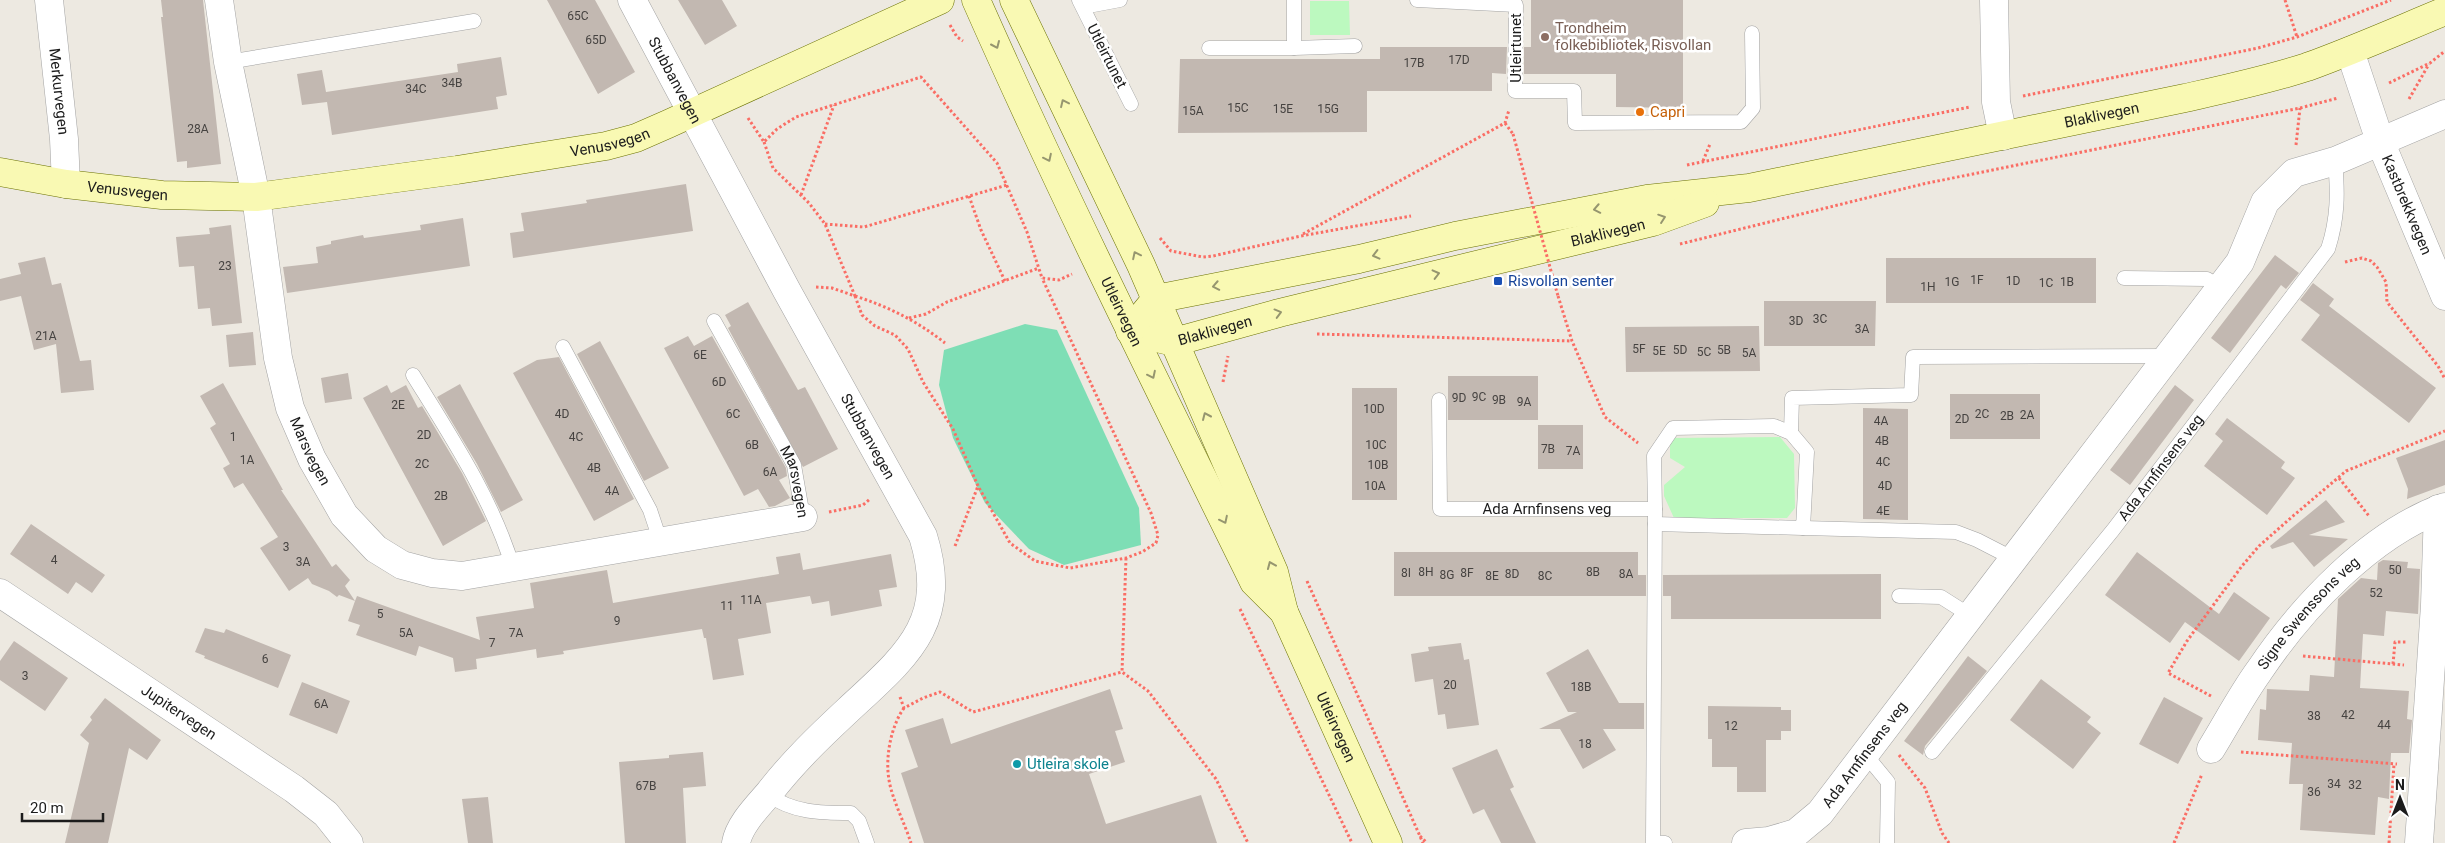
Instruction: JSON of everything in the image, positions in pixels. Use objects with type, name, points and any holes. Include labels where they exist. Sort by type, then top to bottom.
[{"type":"main road","name":"Venusvegen","points":[[0,172],[66,184],[162,195],[256,197],[457,170],[606,146],[636,138],[692,114],[940,0]]},
{"type":"main road","name":"Utleirvegen","points":[[976,0],[1027,114],[1130,331],[1254,582],[1284,612]]},
{"type":"main road","name":"Utleirvegen","points":[[1014,0],[1156,299],[1274,572],[1284,612],[1388,843]]},
{"type":"main road","name":"Blaklivegen","points":[[1156,299],[1359,259],[1455,236],[1646,199],[1749,188],[2248,84],[2350,51],[2445,11]]},
{"type":"main road","name":"Blaklivegen","points":[[1130,331],[1174,342],[1288,310],[1653,222],[1749,188]]},
{"type":"main road","points":[[1130,331],[1156,299]]},
{"type":"street","name":"Merkurvegen","points":[[49,0],[64,138],[66,184]]},
{"type":"street","points":[[219,0],[228,62],[256,197]]},
{"type":"street","name":"Stubbanvegen","points":[[632,0],[787,291],[923,536],[930,559],[930,602],[923,624],[912,647],[887,674],[798,756],[737,835],[736,843]]},
{"type":"street","points":[[1994,0],[1996,102],[2003,136]]},
{"type":"street","name":"Kastbrekkvegen","points":[[2350,51],[2380,141],[2445,296]]},
{"type":"street","name":"Ada Arnfinsens veg","points":[[1746,843],[1798,838],[1820,813],[2240,262],[2265,202],[2294,174],[2335,161],[2445,114]]},
{"type":"street","name":"Marsvegen","points":[[256,197],[278,358],[290,408],[312,459],[344,515],[376,549],[402,565],[432,573],[462,576],[803,517]]},
{"type":"street","name":"Signe Swenssons veg","points":[[2211,750],[2259,670],[2325,588],[2386,538],[2441,508]]},
{"type":"street","name":"Signe Swenssons veg","points":[[2419,843],[2441,508]]},
{"type":"street","name":"Jupitervegen","points":[[0,593],[294,789],[326,814],[349,843]]},
{"type":"lane","name":"Utleirtunet","points":[[1120,0],[1081,4],[1132,104]]},
{"type":"lane","points":[[1294,0],[1294,48]]},
{"type":"lane","name":"Utleirtunet","points":[[1417,0],[1516,2],[1515,91]]},
{"type":"lane","points":[[228,62],[474,20]]},
{"type":"lane","points":[[1515,91],[1574,91],[1576,123],[1741,122],[1753,108],[1752,33]]},
{"type":"lane","points":[[1209,48],[1355,46]]},
{"type":"lane","name":"Ada Arnfinsens veg","points":[[1932,752],[2113,530],[2328,249],[2336,225],[2337,187],[2335,161]]},
{"type":"lane","points":[[2124,278],[2207,279],[2221,287]]},
{"type":"lane","name":"Marsvegen","points":[[714,322],[794,465],[803,517]]},
{"type":"lane","points":[[563,347],[650,510],[661,543]]},
{"type":"lane","points":[[1791,433],[1792,398],[1911,395],[1913,357],[2169,356]]},
{"type":"lane","points":[[414,374],[476,484],[506,542],[513,568]]},
{"type":"lane","name":"Ada Arnfinsens veg","points":[[1440,400],[1440,509],[1655,509]]},
{"type":"lane","points":[[1665,843],[1653,842],[1654,456],[1673,428],[1774,426],[1791,433],[1806,452],[1803,528]]},
{"type":"lane","points":[[1655,524],[1956,532],[1977,540],[2014,559]]},
{"type":"lane","points":[[1899,596],[1941,596],[1971,616]]},
{"type":"lane","points":[[1872,746],[1888,782],[1887,843]]},
{"type":"lane","points":[[767,794],[780,803],[810,812],[851,814],[859,821],[867,843]]},
{"type":"path","points":[[2285,0],[2297,37]]},
{"type":"path","points":[[1684,165],[2258,48],[2297,37],[2391,0]]},
{"type":"path","points":[[1671,246],[1923,184],[2300,108],[2382,86],[2430,63],[2445,51]]},
{"type":"path","points":[[2405,106],[2430,63]]},
{"type":"path","points":[[743,111],[764,142],[773,168],[809,202],[825,224],[862,315],[875,326],[895,335],[908,349],[923,382],[953,429],[978,486],[1010,543],[1035,561],[1070,568],[1126,558],[1142,552],[1156,543],[1158,535],[1151,512],[1042,278],[1028,232],[997,164],[921,77],[796,117],[764,142]]},
{"type":"path","points":[[1301,236],[1505,123],[1515,91]]},
{"type":"path","points":[[801,195],[834,105]]},
{"type":"path","points":[[2294,174],[2300,108]]},
{"type":"path","points":[[1505,123],[1513,134],[1572,340],[1605,417],[1654,456]]},
{"type":"path","points":[[825,224],[864,227],[1007,185]]},
{"type":"path","points":[[1525,195],[1534,194]]},
{"type":"path","points":[[969,196],[981,230],[1005,281]]},
{"type":"path","points":[[1171,251],[1213,256],[1301,236],[1418,215]]},
{"type":"path","points":[[2310,272],[2331,273],[2353,259],[2362,258],[2371,261],[2377,266],[2386,282],[2387,302],[2438,366],[2445,379]]},
{"type":"path","points":[[909,318],[926,314],[947,302],[1039,268]]},
{"type":"path","points":[[1042,278],[1059,280],[1076,272]]},
{"type":"path","points":[[1546,277],[1556,274]]},
{"type":"path","points":[[787,291],[814,287],[832,288],[880,304],[909,318],[945,343]]},
{"type":"path","points":[[1335,329],[1316,334],[1572,340]]},
{"type":"path","points":[[1225,389],[1223,380],[1227,356],[1234,354]]},
{"type":"path","points":[[2236,709],[2168,673],[2187,641],[2260,546],[2339,478],[2358,465],[2445,431]]},
{"type":"path","points":[[2339,478],[2386,538]]},
{"type":"path","points":[[930,559],[952,554],[978,486]]},
{"type":"path","points":[[803,517],[863,505],[873,497]]},
{"type":"path","points":[[1122,672],[1126,558]]},
{"type":"path","points":[[1306,579],[1423,843]]},
{"type":"path","points":[[2394,664],[2395,642]]},
{"type":"path","points":[[2273,653],[2431,667]]},
{"type":"path","points":[[911,843],[889,780],[890,748],[897,718],[904,708],[940,692],[973,712],[1122,672]]},
{"type":"path","points":[[1122,672],[1148,691],[1216,778],[1248,843]]},
{"type":"path","points":[[887,674],[898,688],[904,708]]},
{"type":"path","points":[[1872,746],[1900,756],[1925,788],[1942,833],[1948,843]]},
{"type":"path","points":[[2174,843],[2211,750],[2424,765]]},
{"type":"path","points":[[2389,843],[2394,764]]},
{"type":"path","points":[[1418,834],[1427,843]]},
{"type":"green space","points":[[1310,1],[1349,1],[1350,35],[1310,35]]},
{"type":"green space","points":[[1025,324],[1057,330],[1139,508],[1141,545],[1064,565],[1029,549],[985,503],[953,438],[939,385],[944,350]]},
{"type":"green space","points":[[1780,437],[1794,454],[1795,508],[1787,518],[1674,518],[1664,496],[1664,485],[1685,467],[1670,458],[1670,438]]},
{"type":"building","points":[[161,0],[203,0],[221,164],[187,168],[187,161],[177,162],[161,17],[163,17]]},
{"type":"building","points":[[547,0],[595,0],[635,72],[598,94]]},
{"type":"building","points":[[678,0],[722,0],[737,26],[705,45]]},
{"type":"building","points":[[1531,0],[1683,0],[1683,108],[1616,107],[1616,74],[1524,74],[1524,47],[1531,47]]},
{"type":"building","points":[[1380,47],[1507,47],[1506,74],[1492,73],[1492,91],[1367,91],[1367,132],[1178,133],[1180,59],[1380,59]]},
{"type":"building","points":[[501,57],[507,95],[496,97],[498,109],[332,135],[327,102],[302,105],[297,74],[322,70],[326,92],[458,72],[457,64]]},
{"type":"building","points":[[686,184],[693,231],[513,258],[510,233],[524,231],[521,213],[587,203],[586,200]]},
{"type":"building","points":[[463,218],[470,266],[287,293],[283,267],[318,263],[316,247],[331,244],[331,241],[363,235],[364,238],[421,230],[420,225]]},
{"type":"building","points":[[231,225],[242,323],[212,326],[210,308],[198,309],[194,266],[179,267],[176,237],[210,234],[209,228]]},
{"type":"building","points":[[2275,255],[2299,273],[2286,289],[2281,285],[2230,353],[2211,338]]},
{"type":"building","points":[[45,257],[52,285],[61,283],[80,361],[91,360],[94,390],[61,393],[56,344],[34,350],[21,296],[0,301],[0,279],[21,274],[18,263]]},
{"type":"building","points":[[1886,258],[2096,258],[2096,303],[1886,303]]},
{"type":"building","points":[[2313,283],[2334,299],[2329,306],[2436,388],[2409,423],[2301,340],[2320,315],[2300,300]]},
{"type":"building","points":[[1764,301],[1876,301],[1875,346],[1764,346]]},
{"type":"building","points":[[748,302],[798,390],[805,387],[838,449],[803,467],[728,328],[731,326],[725,315]]},
{"type":"building","points":[[1759,326],[1760,371],[1626,372],[1625,327]]},
{"type":"building","points":[[253,332],[256,365],[229,367],[226,335]]},
{"type":"building","points":[[688,336],[694,346],[712,336],[786,468],[787,476],[779,480],[790,498],[769,507],[758,489],[744,496],[664,348]]},
{"type":"building","points":[[600,341],[669,468],[644,481],[577,354]]},
{"type":"building","points":[[559,357],[634,499],[594,521],[513,373],[537,360]]},
{"type":"building","points":[[348,373],[352,399],[325,403],[321,378]]},
{"type":"building","points":[[1448,376],[1538,376],[1538,420],[1448,420]]},
{"type":"building","points":[[223,383],[283,490],[281,490],[332,567],[336,564],[350,580],[345,586],[355,601],[339,595],[337,597],[329,591],[312,584],[308,578],[289,591],[260,548],[278,537],[243,483],[234,488],[223,468],[230,464],[210,428],[216,424],[200,396]]},
{"type":"building","points":[[460,384],[523,500],[501,512],[477,464],[437,397]]},
{"type":"building","points":[[387,385],[391,393],[406,385],[418,408],[422,406],[462,473],[486,521],[443,546],[363,398]]},
{"type":"building","points":[[2175,385],[2194,400],[2130,485],[2110,470]]},
{"type":"building","points":[[1352,388],[1397,388],[1397,500],[1352,500]]},
{"type":"building","points":[[1950,394],[2040,394],[2040,439],[1950,439]]},
{"type":"building","points":[[1863,408],[1908,409],[1908,520],[1863,519]]},
{"type":"building","points":[[2227,418],[2285,462],[2281,468],[2295,478],[2267,515],[2204,466],[2223,441],[2215,434]]},
{"type":"building","points":[[1538,425],[1583,425],[1583,469],[1538,469]]},
{"type":"building","points":[[2445,440],[2445,485],[2407,499],[2408,489],[2396,458]]},
{"type":"building","points":[[2326,500],[2345,522],[2309,535],[2348,539],[2314,567],[2293,542],[2272,549],[2270,546]]},
{"type":"building","points":[[31,524],[105,575],[92,593],[76,582],[68,594],[10,554]]},
{"type":"building","points":[[1394,552],[1638,552],[1638,575],[1646,575],[1646,596],[1394,596]]},
{"type":"building","points":[[2137,552],[2219,614],[2234,592],[2270,618],[2239,661],[2185,622],[2170,643],[2105,595]]},
{"type":"building","points":[[800,553],[803,570],[891,554],[897,587],[879,590],[882,606],[831,616],[829,601],[812,604],[810,596],[766,603],[771,633],[738,639],[744,675],[713,680],[706,638],[704,638],[702,629],[563,651],[564,654],[537,658],[536,649],[476,659],[477,669],[455,672],[453,658],[419,646],[416,656],[356,635],[360,625],[348,621],[357,596],[480,640],[476,617],[534,608],[530,583],[607,570],[613,603],[779,574],[776,557]]},
{"type":"building","points":[[2383,560],[2408,562],[2407,568],[2420,569],[2418,614],[2386,611],[2384,636],[2363,634],[2360,688],[2409,691],[2407,719],[2412,720],[2409,753],[2391,753],[2389,799],[2378,797],[2375,835],[2300,830],[2303,784],[2289,784],[2292,743],[2258,740],[2260,709],[2266,710],[2267,689],[2309,691],[2310,675],[2334,677],[2338,599],[2361,578],[2377,580],[2378,563]]},
{"type":"building","points":[[1881,574],[1881,619],[1671,619],[1671,596],[1663,596],[1663,575]]},
{"type":"building","points":[[205,628],[224,633],[226,629],[291,655],[278,688],[204,658],[205,656],[195,652]]},
{"type":"building","points":[[14,641],[68,678],[45,711],[0,680],[0,661]]},
{"type":"building","points":[[1461,643],[1464,660],[1469,659],[1479,725],[1447,729],[1445,714],[1438,715],[1433,679],[1415,682],[1411,654],[1429,651],[1428,647]]},
{"type":"building","points":[[1588,649],[1619,703],[1644,703],[1644,729],[1603,729],[1616,750],[1583,769],[1560,729],[1539,729],[1577,712],[1568,712],[1546,673]]},
{"type":"building","points":[[1968,656],[1987,671],[1925,746],[1923,755],[1904,741]]},
{"type":"building","points":[[2041,679],[2091,717],[2087,722],[2101,733],[2073,769],[2010,720]]},
{"type":"building","points":[[302,682],[350,701],[337,734],[289,715]]},
{"type":"building","name":"Utleira skole","points":[[1110,689],[1123,729],[1115,731],[1125,762],[1089,774],[1106,824],[1201,795],[1217,843],[924,843],[901,773],[918,767],[905,730],[943,718],[951,744]]},
{"type":"building","points":[[2164,697],[2203,718],[2178,764],[2139,744]]},
{"type":"building","points":[[105,698],[161,740],[147,760],[129,748],[108,843],[65,843],[89,743],[80,735],[92,720],[90,717]]},
{"type":"building","points":[[1708,706],[1781,707],[1781,710],[1791,710],[1791,731],[1781,731],[1781,740],[1766,740],[1766,792],[1737,792],[1737,767],[1712,767],[1712,739],[1708,739]]},
{"type":"building","points":[[1497,749],[1514,787],[1510,789],[1536,843],[1501,843],[1484,809],[1473,814],[1452,768]]},
{"type":"building","points":[[703,752],[706,786],[683,788],[686,843],[625,843],[619,762],[669,758],[669,755]]},
{"type":"building","points":[[488,797],[493,843],[468,843],[462,799]]},
{"type":"place","name":"Trondheim folkebibliotek, Risvollan","points":[[1545,37]]},
{"type":"place","name":"Capri","points":[[1640,112]]},
{"type":"place","name":"Risvollan senter","points":[[1498,281]]},
{"type":"place","name":"Utleira skole","points":[[1017,764]]}]
